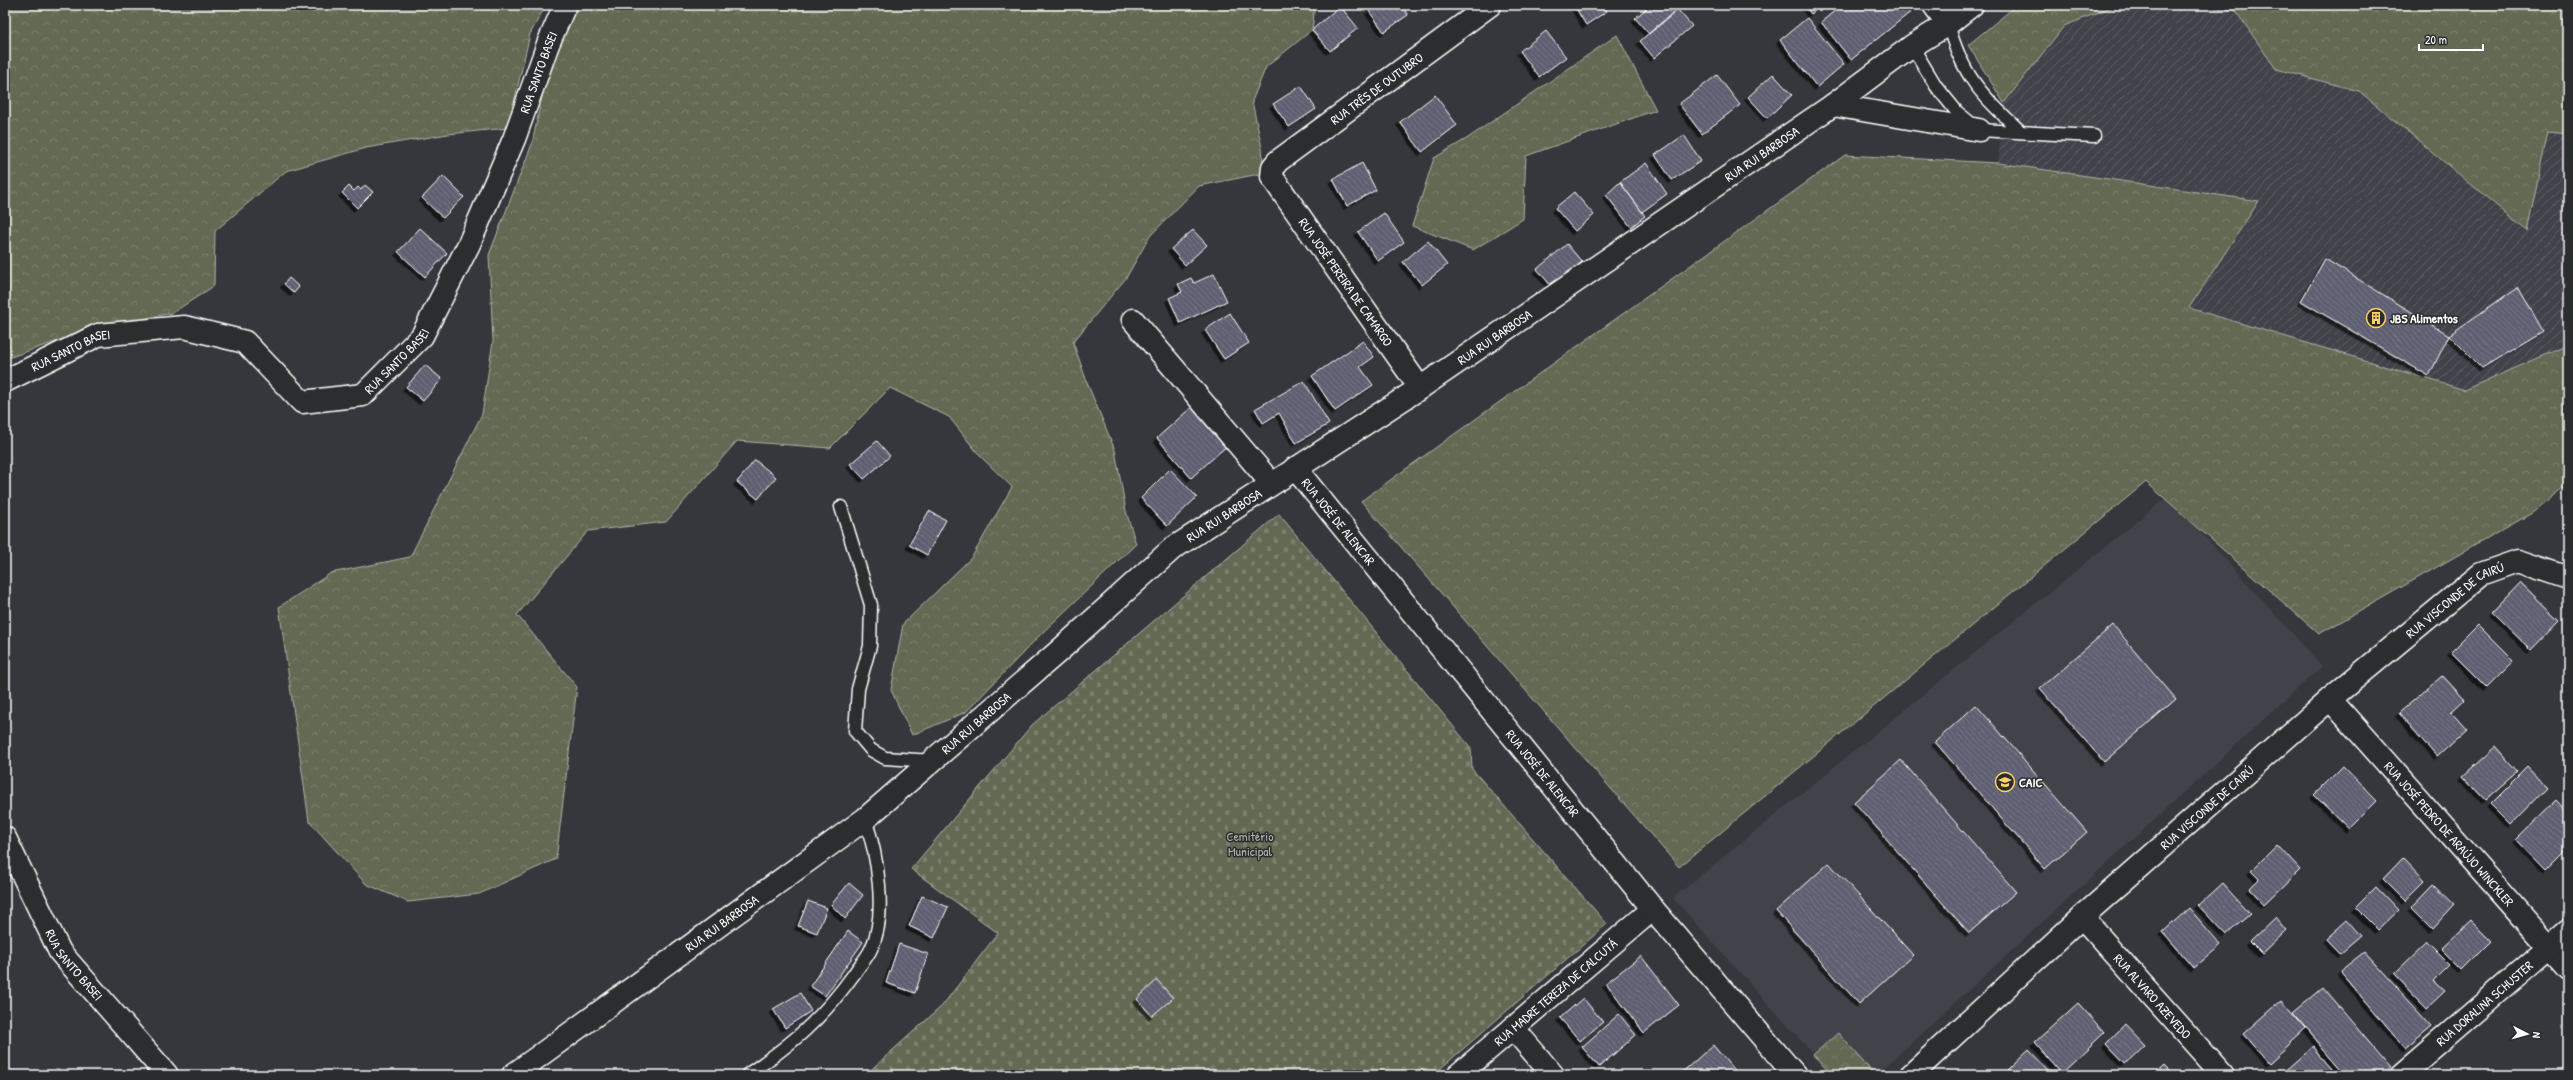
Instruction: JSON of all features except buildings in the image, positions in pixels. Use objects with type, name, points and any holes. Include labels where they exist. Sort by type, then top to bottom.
[{"type":"street","name":"RUA SANTO BASEI","points":[[5,381],[98,335],[184,327],[245,342],[302,402],[363,395],[422,336],[426,329],[470,244],[514,140],[548,44],[565,5]]},
{"type":"street","name":"RUA TRÊS DE OUTUBRO","points":[[1272,177],[1273,167],[1278,160],[1490,5]]},
{"type":"street","points":[[1934,5],[1948,24]]},
{"type":"street","name":"RUA RUI BARBOSA","points":[[513,1075],[865,819],[933,761],[1172,549],[1271,483],[1420,388],[1833,105],[1912,46],[1948,24],[1972,5]]},
{"type":"street","points":[[1833,105],[1979,130]]},
{"type":"street","name":"RUA JOSÉ PEREIRA DE CAMARGO","points":[[1272,177],[1420,388]]},
{"type":"street","points":[[1133,320],[1271,483]]},
{"type":"street","name":"RUA JOSÉ DE ALENCAR","points":[[1295,468],[1653,909],[1795,1075]]},
{"type":"street","name":"RUA VISCONDE DE CAIRÚ","points":[[1911,1075],[2082,917],[2330,699],[2481,574],[2518,561],[2568,578]]},
{"type":"street","name":"RUA JOSÉ PEDRO DE ARAÚJO WINCKLER","points":[[2330,699],[2568,968]]},
{"type":"street","name":"RUA SANTO BASEI","points":[[5,838],[60,952],[167,1075]]},
{"type":"street","name":"RUA MADRE TEREZA DE CALCUTÁ","points":[[1458,1075],[1653,909]]},
{"type":"street","name":"RUA ALVARO AZEVEDO","points":[[2082,917],[2223,1075]]},
{"type":"street","name":"RUA DORALINA SCHUSTER","points":[[2401,1075],[2568,931]]},
{"type":"street","points":[[1513,1028],[1553,1075]]},
{"type":"lane","points":[[1948,24],[1956,54],[1977,88],[2021,132]]},
{"type":"lane","points":[[1912,46],[1936,86],[1957,112],[1979,130],[2094,136]]},
{"type":"lane","points":[[841,507],[871,605],[870,646],[858,689],[855,731],[871,750],[885,758],[933,761]]},
{"type":"lane","points":[[747,1075],[792,1043],[831,1005],[872,949],[881,906],[873,840],[865,819]]},
{"type":"shaded area","points":[[2117,5],[2189,5],[2235,10],[2276,69],[2359,91],[2526,231],[2548,132],[2568,134],[2568,345],[2465,390],[2188,308],[2259,201],[1998,163],[2004,103],[2064,26]]},
{"type":"shaded area","name":"CAIC","points":[[2168,496],[2322,666],[1876,1075],[1832,1075],[1673,898]]},
{"type":"green space","points":[[5,5],[546,5],[530,34],[508,128],[448,134],[366,148],[286,171],[215,231],[214,286],[172,313],[93,329],[5,359]]},
{"type":"green space","points":[[569,5],[1315,5],[1312,30],[1266,67],[1252,101],[1262,148],[1264,173],[1199,186],[1150,236],[1126,278],[1073,342],[1088,385],[1115,450],[1126,511],[1136,544],[1042,633],[966,712],[912,735],[891,690],[903,624],[972,557],[1012,487],[980,456],[949,417],[890,388],[830,448],[737,441],[666,522],[588,531],[517,615],[577,687],[556,859],[479,894],[408,902],[366,884],[309,821],[279,607],[331,573],[410,557],[482,414],[493,341],[489,255],[532,144],[555,36]]},
{"type":"green space","points":[[2017,5],[2117,5],[2064,26],[2004,103],[1968,45]]},
{"type":"green space","points":[[2189,5],[2568,5],[2568,134],[2548,132],[2527,231],[2359,91],[2276,69],[2235,10]]},
{"type":"green space","points":[[1617,35],[1656,110],[1526,156],[1523,219],[1473,250],[1412,226],[1434,158],[1468,138]]},
{"type":"green space","points":[[1845,155],[1998,163],[2259,201],[2189,308],[2465,390],[2568,345],[2568,485],[2532,513],[2319,634],[2146,482],[1679,867],[1361,501]]},
{"type":"green space","name":"Cemitério Municipal","points":[[1279,514],[1471,748],[1472,769],[1607,924],[1433,1075],[865,1075],[942,1006],[998,933],[911,869],[1032,725]]},
{"type":"green space","points":[[1838,1033],[1876,1075],[1832,1075],[1813,1055]]},
{"type":"place","name":"JBS Alimentos","points":[[2376,318]]},
{"type":"place","name":"CAIC","points":[[2005,782]]}]
